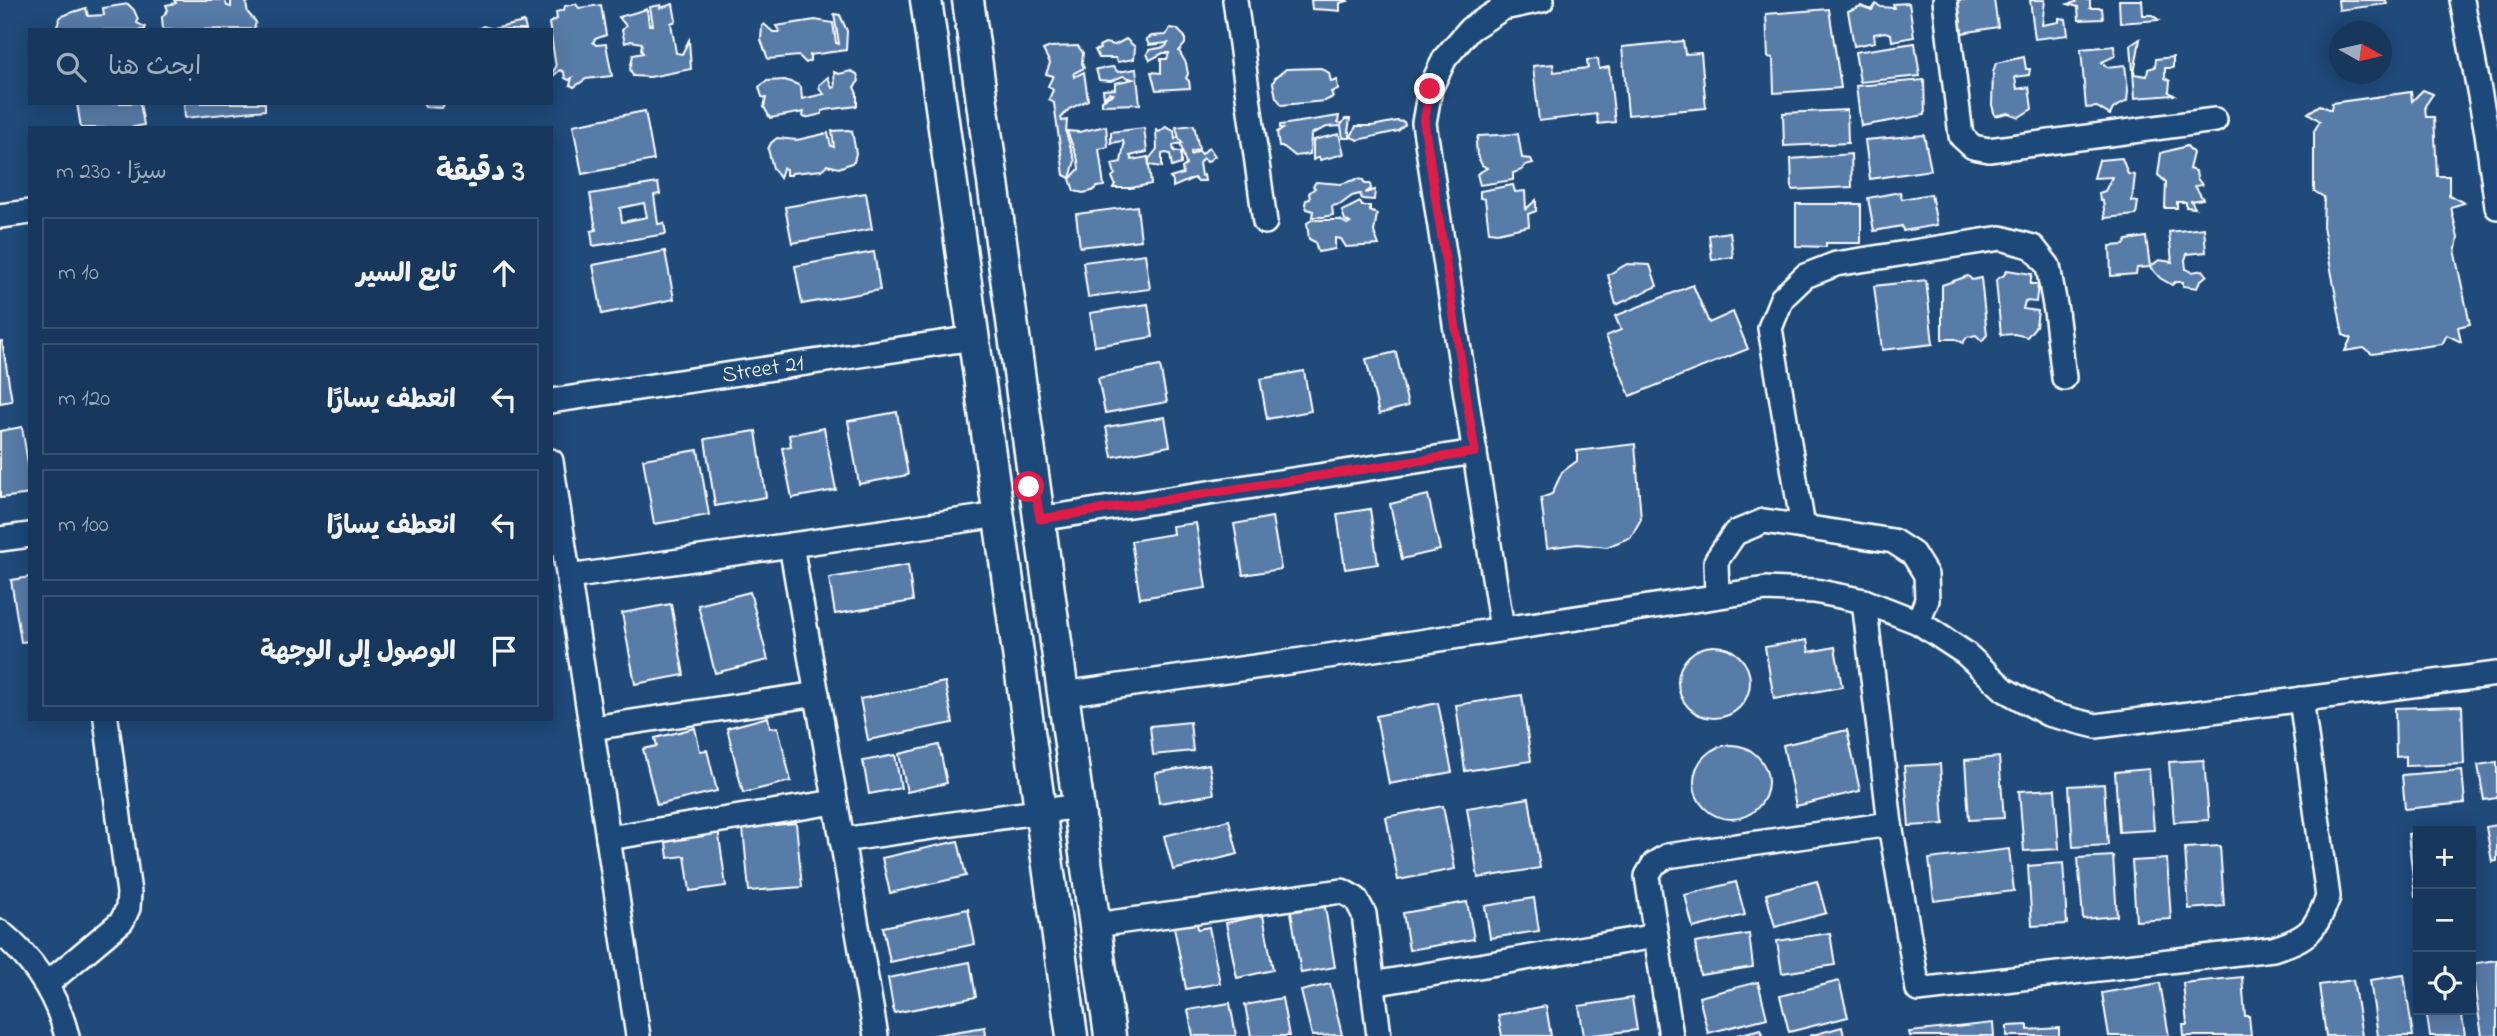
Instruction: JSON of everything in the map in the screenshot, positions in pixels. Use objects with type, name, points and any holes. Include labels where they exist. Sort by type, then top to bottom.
[{"type":"street","points":[[926,0],[1072,1036]]},
{"type":"street","points":[[968,0],[1110,1036]]},
{"type":"street","points":[[1235,0],[1265,222]]},
{"type":"street","points":[[1502,629],[1424,123],[1430,89],[1445,58],[1470,29],[1503,8],[1542,0]]},
{"type":"street","points":[[1945,0],[1961,135],[1973,147],[1989,150],[2215,120]]},
{"type":"street","points":[[2462,0],[2487,133],[2497,207]]},
{"type":"street","points":[[0,216],[28,212]]},
{"type":"street","points":[[1803,527],[1770,328],[1782,298],[1805,276],[1836,264],[2001,238],[2033,247],[2048,266],[2064,378]]},
{"type":"street","name":"Street 21","points":[[553,401],[974,338]]},
{"type":"street","points":[[1034,481],[1016,494],[1002,493],[998,513],[1006,529],[1020,523],[1034,525],[1475,452]]},
{"type":"street","points":[[553,474],[638,1036]]},
{"type":"street","points":[[569,577],[998,513]]},
{"type":"street","points":[[1717,595],[1716,561],[1735,533],[1764,521],[1893,541],[1913,554],[1926,575],[1927,600],[1918,622]]},
{"type":"street","points":[[0,539],[28,535]]},
{"type":"street","points":[[791,545],[876,1036]]},
{"type":"street","points":[[1063,694],[1717,595],[1779,589],[1815,591],[1864,601],[1918,622],[1965,653],[2005,690],[2048,714],[2096,726],[2497,674]]},
{"type":"street","points":[[1864,601],[1890,824],[1918,990],[2273,949],[2298,941],[2318,923],[2328,897],[2301,699]]},
{"type":"street","points":[[592,728],[817,694]]},
{"type":"street","points":[[47,984],[122,921],[128,908],[129,893],[106,721]]},
{"type":"street","points":[[608,838],[835,802]]},
{"type":"street","points":[[842,839],[1078,806]]},
{"type":"street","points":[[1671,1036],[1647,876],[1654,864],[1667,856],[1890,824]]},
{"type":"street","points":[[1095,925],[1342,891],[1356,900],[1364,914],[1378,1036]]},
{"type":"street","points":[[0,932],[21,950],[47,984],[68,1036]]},
{"type":"street","points":[[1372,984],[1656,936]]},
{"type":"building","points":[[174,0],[225,0],[227,6],[231,7],[231,0],[251,0],[246,4],[248,13],[256,22],[254,28],[163,28],[162,17],[168,10],[166,5],[176,3]]},
{"type":"building","points":[[1311,0],[1348,1],[1340,3],[1340,11],[1312,9]]},
{"type":"building","points":[[1958,0],[1994,0],[1998,27],[1962,33]]},
{"type":"building","points":[[2030,0],[2045,0],[2042,25],[2059,22],[2059,18],[2066,19],[2068,35],[2035,39]]},
{"type":"building","points":[[2076,0],[2090,0],[2090,8],[2102,8],[2103,19],[2079,20],[2078,7],[2068,4]]},
{"type":"building","points":[[2119,0],[2142,0],[2143,15],[2152,15],[2159,20],[2120,23]]},
{"type":"building","points":[[2338,0],[2386,0],[2387,4],[2339,10]]},
{"type":"building","points":[[1909,3],[1914,37],[1892,41],[1891,34],[1885,32],[1874,34],[1875,42],[1854,46],[1848,11],[1861,6],[1872,10],[1876,4],[1894,8],[1893,4]]},
{"type":"building","points":[[128,4],[134,10],[137,23],[145,28],[57,28],[60,17],[86,8],[88,16],[104,15],[103,8]]},
{"type":"building","points":[[576,4],[579,8],[601,5],[606,35],[593,42],[596,45],[606,44],[612,76],[586,79],[574,87],[570,85],[572,78],[565,78],[564,72],[560,70],[553,76],[556,67],[553,28],[550,28],[549,23],[557,19],[556,12],[564,10],[565,6]]},
{"type":"building","points":[[673,4],[676,21],[671,23],[676,53],[682,54],[689,40],[691,69],[650,77],[633,76],[630,69],[633,55],[643,53],[642,43],[625,43],[622,30],[626,26],[619,17],[647,9],[649,25],[653,25],[650,7],[661,5],[660,8]]},
{"type":"building","points":[[1829,9],[1841,88],[1774,93],[1773,58],[1768,57],[1766,14]]},
{"type":"building","points":[[834,14],[840,15],[847,31],[846,50],[810,55],[810,61],[806,63],[799,56],[768,59],[761,40],[764,24],[773,32],[780,32],[776,26],[815,20],[833,23],[836,43],[839,44]]},
{"type":"building","points":[[524,22],[526,28],[497,28]]},
{"type":"building","points":[[1170,28],[1177,29],[1185,37],[1185,44],[1179,51],[1186,63],[1186,78],[1190,88],[1156,90],[1151,72],[1161,73],[1161,59],[1167,59],[1169,53],[1150,60],[1147,54],[1149,50],[1165,47],[1168,43],[1149,45],[1146,39],[1166,35]]},
{"type":"building","points":[[1126,39],[1135,47],[1134,59],[1118,62],[1115,58],[1099,58],[1095,50],[1100,49],[1099,46],[1105,43],[1115,45]]},
{"type":"building","points":[[2140,39],[2134,74],[2147,76],[2148,69],[2155,67],[2156,59],[2173,57],[2173,68],[2165,68],[2165,78],[2170,81],[2169,92],[2174,95],[2135,98],[2131,45]]},
{"type":"building","points":[[1683,41],[1685,54],[1701,53],[1706,108],[1628,115],[1622,47]]},
{"type":"building","points":[[1915,43],[1920,76],[1860,82],[1855,52]]},
{"type":"building","points":[[1078,46],[1083,53],[1084,68],[1074,73],[1074,77],[1084,72],[1088,100],[1069,109],[1061,118],[1062,121],[1067,120],[1066,133],[1075,161],[1070,178],[1064,175],[1054,103],[1049,99],[1053,90],[1048,86],[1053,76],[1046,74],[1050,63],[1043,50],[1050,47]]},
{"type":"building","points":[[2114,46],[2115,56],[2102,62],[2107,67],[2125,65],[2128,90],[2127,101],[2113,109],[2110,115],[2097,107],[2086,108],[2081,49]]},
{"type":"building","points":[[2024,57],[2026,69],[2030,69],[2029,75],[2015,77],[2017,89],[2029,87],[2032,109],[2019,117],[2008,113],[1995,116],[1992,105],[1993,72],[1996,63]]},
{"type":"building","points":[[1598,59],[1599,69],[1609,67],[1615,122],[1598,124],[1597,114],[1539,121],[1533,66],[1553,64],[1554,72],[1588,68],[1587,60]]},
{"type":"building","points":[[1113,67],[1118,72],[1136,69],[1140,104],[1102,105],[1102,100],[1113,94],[1109,93],[1104,98],[1103,90],[1115,89],[1115,83],[1133,79],[1123,76],[1111,81],[1099,80],[1096,69]]},
{"type":"building","points":[[1321,68],[1329,73],[1331,82],[1337,80],[1338,90],[1331,92],[1333,97],[1325,101],[1282,105],[1276,97],[1273,83],[1275,78],[1286,69]]},
{"type":"building","points":[[851,71],[857,74],[859,81],[854,87],[857,106],[825,110],[822,114],[805,118],[804,112],[770,118],[764,107],[766,98],[762,97],[759,87],[767,81],[785,80],[796,84],[801,87],[802,99],[824,94],[819,85],[828,77],[832,88],[835,87],[834,72],[839,74]]},
{"type":"building","points":[[1924,80],[1925,115],[1861,126],[1856,86]]},
{"type":"building","points":[[2423,90],[2433,94],[2425,106],[2426,117],[2434,117],[2437,176],[2449,176],[2449,195],[2464,203],[2451,207],[2458,238],[2455,254],[2470,324],[2458,327],[2461,342],[2447,335],[2442,344],[2372,354],[2364,348],[2345,351],[2351,338],[2343,335],[2323,226],[2324,197],[2314,191],[2314,131],[2320,121],[2308,113],[2320,105],[2331,110],[2332,103],[2411,92],[2412,101]]},
{"type":"building","points":[[77,105],[140,105],[144,125],[139,126],[81,126]]},
{"type":"building","points":[[184,105],[265,105],[265,110],[185,118]]},
{"type":"building","points":[[424,105],[444,105],[442,108]]},
{"type":"building","points":[[1847,110],[1848,143],[1784,146],[1783,113]]},
{"type":"building","points":[[645,111],[654,160],[582,174],[573,125]]},
{"type":"building","points":[[1339,116],[1338,122],[1342,124],[1345,119],[1350,119],[1350,138],[1343,138],[1341,126],[1327,127],[1311,134],[1310,154],[1295,156],[1284,147],[1279,147],[1277,132],[1283,129],[1280,125]]},
{"type":"building","points":[[1404,122],[1405,125],[1398,131],[1358,140],[1351,137],[1356,126]]},
{"type":"building","points":[[1194,125],[1199,149],[1191,152],[1191,155],[1199,151],[1202,154],[1209,147],[1215,156],[1207,162],[1203,158],[1199,163],[1201,176],[1204,175],[1205,181],[1197,181],[1194,178],[1173,187],[1170,178],[1183,174],[1182,168],[1186,165],[1176,127]]},
{"type":"building","points":[[1106,126],[1108,147],[1099,149],[1104,186],[1083,193],[1074,191],[1070,179],[1079,169],[1078,160],[1067,131],[1079,132]]},
{"type":"building","points":[[1166,127],[1174,131],[1175,139],[1178,137],[1182,143],[1173,145],[1174,151],[1181,152],[1181,164],[1172,167],[1170,154],[1166,153],[1162,154],[1162,167],[1149,165],[1149,159],[1157,149],[1156,130],[1159,132]]},
{"type":"building","points":[[1144,128],[1147,152],[1130,156],[1132,160],[1148,157],[1151,184],[1113,188],[1115,184],[1112,177],[1115,174],[1112,164],[1121,162],[1124,145],[1123,141],[1111,143],[1111,132]]},
{"type":"building","points":[[832,131],[852,131],[856,153],[854,162],[839,168],[827,165],[822,170],[791,175],[786,175],[786,169],[783,168],[780,178],[773,168],[768,149],[777,138],[797,140],[828,133],[831,146],[834,147]]},
{"type":"building","points":[[1339,134],[1344,154],[1313,160],[1313,140]]},
{"type":"building","points":[[1518,134],[1522,158],[1531,159],[1533,163],[1513,173],[1513,180],[1480,185],[1477,174],[1487,168],[1482,165],[1477,155],[1478,136]]},
{"type":"building","points":[[1924,135],[1931,170],[1870,179],[1865,140]]},
{"type":"building","points":[[2187,146],[2193,153],[2189,169],[2196,171],[2202,185],[2195,186],[2203,199],[2191,201],[2195,208],[2186,207],[2186,202],[2177,202],[2177,208],[2165,208],[2166,182],[2158,175],[2161,153]]},
{"type":"building","points":[[1851,154],[1852,187],[1792,190],[1791,159]]},
{"type":"building","points":[[2122,158],[2128,174],[2135,175],[2132,201],[2138,202],[2136,215],[2105,218],[2099,193],[2105,191],[2112,177],[2094,178],[2099,160]]},
{"type":"building","points":[[1357,179],[1370,184],[1371,189],[1365,193],[1375,190],[1374,200],[1362,199],[1360,194],[1352,196],[1341,204],[1332,206],[1333,215],[1312,217],[1313,211],[1307,209],[1305,204],[1306,200],[1310,199],[1309,193],[1315,188],[1313,186],[1316,182],[1341,184]]},
{"type":"building","points":[[658,183],[660,194],[654,195],[658,224],[664,223],[666,234],[593,246],[591,231],[596,230],[590,194]],"holes":[[[644,203],[647,217],[622,222],[620,208]]]},
{"type":"building","points":[[1513,185],[1515,192],[1525,191],[1526,209],[1536,200],[1536,211],[1528,214],[1529,226],[1497,233],[1489,232],[1485,199],[1480,198],[1480,191]]},
{"type":"building","points":[[1900,192],[1902,199],[1931,194],[1937,225],[1903,231],[1902,226],[1874,231],[1868,198]]},
{"type":"building","points":[[866,193],[872,229],[792,243],[785,207]]},
{"type":"building","points":[[1360,202],[1362,206],[1370,206],[1370,211],[1377,214],[1374,232],[1379,245],[1346,247],[1341,239],[1335,238],[1335,249],[1318,252],[1315,242],[1309,239],[1307,223],[1312,220],[1340,220],[1350,223],[1345,220],[1342,211]]},
{"type":"building","points":[[1796,204],[1861,204],[1861,243],[1826,243],[1826,247],[1796,246]]},
{"type":"building","points":[[1137,206],[1141,240],[1080,247],[1076,214]]},
{"type":"building","points":[[2204,228],[2206,252],[2187,254],[2185,260],[2186,269],[2192,272],[2203,270],[2207,275],[2197,288],[2183,286],[2183,282],[2175,282],[2172,285],[2160,278],[2150,267],[2159,260],[2172,262],[2169,232]]},
{"type":"building","points":[[1730,232],[1733,257],[1712,260],[1709,235]]},
{"type":"building","points":[[2146,237],[2150,267],[2137,268],[2136,274],[2111,276],[2110,246],[2124,245],[2127,240]]},
{"type":"building","points":[[665,251],[674,299],[602,314],[593,265]]},
{"type":"building","points":[[874,252],[880,290],[802,304],[795,266]]},
{"type":"building","points":[[1145,254],[1150,289],[1088,297],[1083,262]]},
{"type":"building","points":[[1627,264],[1650,265],[1657,286],[1616,305],[1608,275]]},
{"type":"building","points":[[2007,270],[2032,274],[2030,284],[2038,284],[2036,302],[2025,301],[2023,309],[2038,311],[2036,326],[2027,337],[2001,335],[1996,280]]},
{"type":"building","points":[[1968,276],[1972,280],[1981,278],[1987,335],[1982,341],[1976,335],[1967,337],[1963,343],[1956,339],[1942,339],[1942,285]]},
{"type":"building","points":[[1926,280],[1933,344],[1882,350],[1874,286]]},
{"type":"building","points":[[1693,285],[1709,323],[1733,312],[1748,349],[1630,396],[1606,336],[1621,330],[1615,316]]},
{"type":"building","points":[[1148,304],[1153,337],[1095,346],[1090,313]]},
{"type":"building","points":[[0,341],[12,401],[0,403]]},
{"type":"building","points":[[1396,352],[1408,406],[1379,414],[1366,359]]},
{"type":"building","points":[[1160,366],[1167,402],[1105,413],[1098,378]]},
{"type":"building","points":[[1304,371],[1311,411],[1267,419],[1260,379]]},
{"type":"building","points":[[897,412],[908,475],[859,484],[848,421]]},
{"type":"building","points":[[1165,417],[1170,446],[1112,457],[1106,427]]},
{"type":"building","points":[[22,427],[28,464],[28,494],[0,498],[0,431]]},
{"type":"building","points":[[824,428],[836,490],[792,498],[782,448],[791,446],[789,435]]},
{"type":"building","points":[[756,431],[766,497],[715,506],[705,439]]},
{"type":"building","points":[[1635,444],[1641,519],[1631,537],[1607,547],[1578,544],[1547,548],[1541,498],[1552,494],[1562,472],[1577,461],[1577,451]]},
{"type":"building","points":[[698,450],[709,515],[654,524],[643,459]]},
{"type":"building","points":[[1428,495],[1440,550],[1402,559],[1390,504]]},
{"type":"building","points":[[1370,509],[1378,564],[1345,569],[1337,514]]},
{"type":"building","points":[[1272,517],[1281,569],[1243,575],[1234,524]]},
{"type":"building","points":[[1196,523],[1206,588],[1140,598],[1131,541],[1173,534],[1172,526]]},
{"type":"building","points":[[908,565],[913,601],[835,614],[829,578]]},
{"type":"building","points":[[28,577],[28,641],[21,642],[11,580]]},
{"type":"building","points":[[750,592],[768,660],[715,673],[698,605]]},
{"type":"building","points":[[671,604],[684,675],[635,684],[622,613]]},
{"type":"building","points":[[1807,640],[1809,652],[1835,647],[1842,687],[1774,699],[1765,647]]},
{"type":"building","points":[[1714,646],[1734,652],[1744,662],[1750,682],[1744,702],[1734,712],[1714,718],[1694,712],[1684,702],[1678,682],[1684,662],[1694,652]]},
{"type":"building","points":[[945,682],[953,723],[868,740],[860,699]]},
{"type":"building","points":[[1522,695],[1531,761],[1465,771],[1456,705]]},
{"type":"building","points":[[1438,703],[1452,772],[1389,784],[1376,716]]},
{"type":"building","points":[[2462,706],[2464,764],[2406,766],[2406,756],[2396,757],[2395,708]]},
{"type":"building","points":[[768,717],[770,728],[778,727],[791,781],[743,793],[727,728]]},
{"type":"building","points":[[1190,722],[1193,751],[1153,755],[1150,726]]},
{"type":"building","points":[[695,728],[700,751],[707,750],[717,791],[657,805],[643,749],[657,746],[655,738]]},
{"type":"building","points":[[1847,730],[1860,791],[1796,806],[1783,745]]},
{"type":"building","points":[[939,745],[947,783],[907,792],[899,754]]},
{"type":"building","points":[[1724,745],[1738,745],[1752,751],[1762,761],[1768,782],[1766,796],[1752,813],[1738,819],[1724,819],[1710,813],[1700,803],[1694,789],[1694,775],[1700,761],[1710,751]]},
{"type":"building","points":[[895,755],[901,788],[869,794],[863,761]]},
{"type":"building","points":[[1999,757],[2004,818],[1969,820],[1965,760]]},
{"type":"building","points":[[2204,760],[2209,820],[2174,822],[2169,762]]},
{"type":"building","points":[[2497,762],[2497,798],[2484,800],[2478,765]]},
{"type":"building","points":[[1209,764],[1214,794],[1159,803],[1155,773]]},
{"type":"building","points":[[1940,764],[1944,824],[1909,826],[1904,766]]},
{"type":"building","points":[[2149,769],[2154,830],[2119,832],[2115,772]]},
{"type":"building","points":[[2462,770],[2465,803],[2405,809],[2402,775]]},
{"type":"building","points":[[2104,784],[2108,845],[2073,847],[2069,786]]},
{"type":"building","points":[[2055,789],[2059,849],[2024,851],[2019,791]]},
{"type":"building","points":[[1529,798],[1540,868],[1478,878],[1467,808]]},
{"type":"building","points":[[1443,806],[1455,869],[1398,880],[1386,817]]},
{"type":"building","points":[[1229,820],[1238,854],[1173,870],[1164,836]]},
{"type":"building","points":[[796,823],[802,887],[749,891],[743,828]]},
{"type":"building","points":[[2497,825],[2497,861],[2492,862],[2486,827]]},
{"type":"building","points":[[718,829],[726,886],[690,891],[685,856],[668,858],[666,842],[681,839],[680,834]]},
{"type":"building","points":[[2408,834],[2413,834],[2413,878]]},
{"type":"building","points":[[958,841],[966,876],[890,893],[882,858]]},
{"type":"building","points":[[2220,846],[2224,906],[2189,909],[2185,848]]},
{"type":"building","points":[[2009,849],[2014,891],[1934,901],[1929,859]]},
{"type":"building","points":[[2113,856],[2117,916],[2083,919],[2078,858]]},
{"type":"building","points":[[2167,859],[2171,919],[2136,921],[2132,861]]},
{"type":"building","points":[[2063,863],[2067,924],[2032,926],[2028,866]]},
{"type":"building","points":[[1817,881],[1826,913],[1775,927],[1766,894]]},
{"type":"building","points":[[1736,882],[1745,915],[1693,928],[1685,895]]},
{"type":"building","points":[[1534,898],[1539,931],[1490,938],[1485,906]]},
{"type":"building","points":[[1467,902],[1474,939],[1409,950],[1403,913]]},
{"type":"building","points":[[1314,904],[1315,908],[1325,907],[1335,967],[1301,973],[1291,912],[1302,910],[1301,906]]},
{"type":"building","points":[[968,909],[975,944],[890,962],[883,927]]},
{"type":"building","points":[[1263,915],[1273,970],[1237,978],[1226,923]]},
{"type":"building","points":[[1197,923],[1198,929],[1209,927],[1220,983],[1186,989],[1174,927]]},
{"type":"building","points":[[1830,933],[1835,965],[1782,973],[1777,941]]},
{"type":"building","points":[[1749,934],[1753,967],[1700,975],[1695,943]]},
{"type":"building","points":[[2497,960],[2497,1036],[2482,1036],[2476,997],[2476,963]]},
{"type":"building","points":[[970,962],[976,997],[894,1013],[888,978]]},
{"type":"building","points":[[2404,975],[2413,1036],[2378,1036],[2370,980]]},
{"type":"building","points":[[2242,977],[2245,1016],[2249,1016],[2251,1036],[2184,1036],[2183,1025],[2187,1025],[2183,983]]},
{"type":"building","points":[[2353,980],[2362,1036],[2326,1036],[2319,985]]},
{"type":"building","points":[[1839,981],[1848,1017],[1789,1032],[1780,996]]},
{"type":"building","points":[[1758,982],[1767,1018],[1708,1033],[1699,997]]},
{"type":"building","points":[[2160,983],[2169,1036],[2109,1036],[2102,993]]},
{"type":"building","points":[[1330,984],[1342,1035],[1312,1036],[1301,991]]},
{"type":"building","points":[[1282,998],[1289,1036],[1251,1036],[1245,1005]]},
{"type":"building","points":[[1632,998],[1637,1030],[1584,1036],[1579,1006]]},
{"type":"building","points":[[1230,1003],[1236,1036],[1193,1036],[1188,1010]]},
{"type":"building","points":[[1546,1006],[1551,1036],[1502,1036],[1498,1015]]},
{"type":"building","points":[[2427,1015],[2462,1015],[2465,1036],[2430,1036]]},
{"type":"building","points":[[1993,1023],[1994,1036],[1910,1036],[1909,1032]]},
{"type":"building","points":[[2028,1025],[2028,1030],[2059,1028],[2059,1036],[2007,1036],[2007,1026]]},
{"type":"building","points":[[985,1027],[986,1036],[929,1036]]},
{"type":"building","points":[[1842,1027],[1844,1036],[1809,1036]]},
{"type":"building","points":[[1761,1029],[1763,1036],[1733,1036]]},
{"type":"route","points":[[1029,487],[1034,481],[1040,519],[1475,452],[1424,123],[1430,89]]}]
